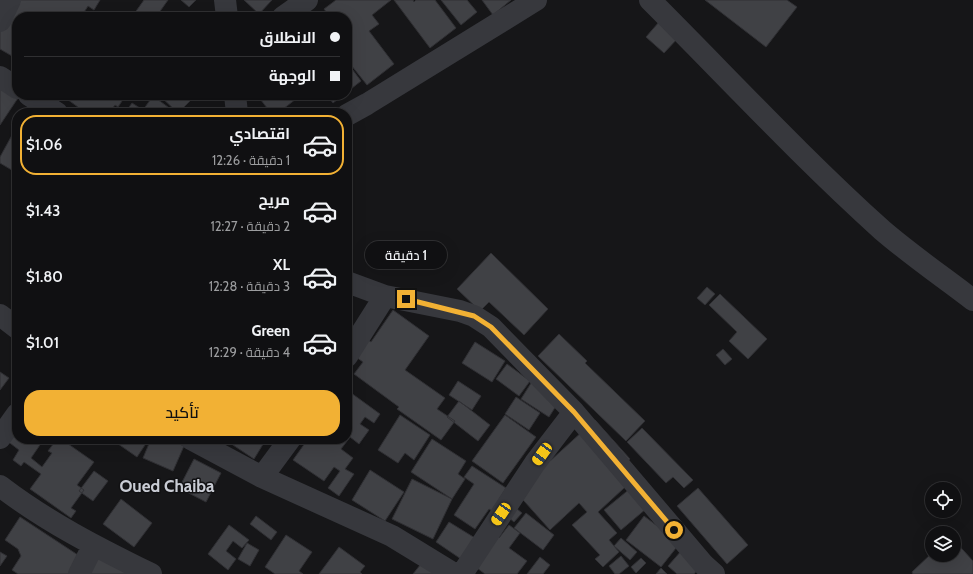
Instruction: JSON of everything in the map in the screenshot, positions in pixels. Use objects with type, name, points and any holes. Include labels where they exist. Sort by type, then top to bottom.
[{"type":"street","points":[[0,21],[10,0]]},
{"type":"street","points":[[224,0],[226,12]]},
{"type":"street","points":[[290,12],[307,0]]},
{"type":"street","points":[[352,112],[536,0]]},
{"type":"street","points":[[650,0],[798,152],[884,231],[973,300]]},
{"type":"street","points":[[0,77],[12,85]]},
{"type":"street","points":[[37,100],[49,108]]},
{"type":"street","points":[[352,284],[385,296],[434,305],[474,316],[491,327],[574,412],[704,565],[714,574]]},
{"type":"street","points":[[352,348],[385,296]]},
{"type":"street","points":[[0,315],[12,324]]},
{"type":"street","points":[[462,574],[535,463],[574,412]]},
{"type":"street","points":[[0,438],[12,421]]},
{"type":"street","points":[[200,444],[262,477],[392,536],[454,574]]},
{"type":"street","points":[[262,477],[286,444]]},
{"type":"street","points":[[0,486],[27,506],[93,546],[151,574]]},
{"type":"street","points":[[78,574],[93,546]]},
{"type":"building","points":[[15,0],[100,0],[94,10],[88,6],[84,12],[12,12],[12,56],[0,49],[0,26]]},
{"type":"building","points":[[144,0],[168,0],[160,12],[135,12]]},
{"type":"building","points":[[181,0],[196,0],[189,7]]},
{"type":"building","points":[[244,0],[272,0],[261,12],[257,12]]},
{"type":"building","points":[[336,0],[391,0],[372,15],[379,24],[369,31],[394,64],[367,85],[352,66],[352,12],[326,12],[324,9]]},
{"type":"building","points":[[394,0],[413,0],[414,2],[416,0],[435,0],[456,28],[430,48]]},
{"type":"building","points":[[441,0],[467,0],[477,12],[461,25]]},
{"type":"building","points":[[482,0],[511,0],[493,15]]},
{"type":"building","points":[[705,0],[787,0],[797,7],[766,47]]},
{"type":"building","points":[[659,22],[678,38],[664,53],[646,37]]},
{"type":"building","points":[[352,69],[361,81],[352,88]]},
{"type":"building","points":[[0,78],[12,88],[12,100],[17,100],[0,125]]},
{"type":"building","points":[[68,100],[123,100],[118,107],[115,105],[113,108],[79,108]]},
{"type":"building","points":[[150,100],[158,100],[169,108],[144,108]]},
{"type":"building","points":[[164,100],[191,100],[183,108],[173,108]]},
{"type":"building","points":[[261,100],[295,100],[284,108],[267,108]]},
{"type":"building","points":[[132,103],[140,108],[128,108]]},
{"type":"building","points":[[12,135],[12,170],[0,163],[0,157]]},
{"type":"building","points":[[491,253],[548,309],[524,335],[489,302],[480,311],[457,289]]},
{"type":"building","points":[[707,287],[715,294],[705,305],[697,298]]},
{"type":"building","points":[[720,294],[767,339],[748,359],[729,341],[737,332],[709,305]]},
{"type":"building","points":[[393,310],[429,336],[405,370],[445,398],[437,409],[455,421],[441,440],[397,409],[399,407],[354,374],[363,362],[356,357],[368,340],[371,342]]},
{"type":"building","points":[[559,334],[587,361],[585,363],[645,421],[626,441],[538,356]]},
{"type":"building","points":[[475,342],[505,361],[492,382],[462,363]]},
{"type":"building","points":[[723,349],[732,359],[725,365],[716,355]]},
{"type":"building","points":[[507,364],[530,381],[519,396],[496,379]]},
{"type":"building","points":[[0,372],[9,378],[0,390]]},
{"type":"building","points":[[533,380],[561,398],[549,417],[521,399]]},
{"type":"building","points":[[458,381],[481,396],[472,410],[449,395]]},
{"type":"building","points":[[352,394],[380,414],[374,423],[365,417],[360,424],[369,430],[359,444],[352,439]]},
{"type":"building","points":[[516,397],[540,413],[529,430],[505,414]]},
{"type":"building","points":[[459,401],[490,425],[478,441],[447,417]]},
{"type":"building","points":[[400,415],[430,435],[414,460],[405,453],[398,463],[378,450]]},
{"type":"building","points":[[505,415],[536,437],[503,483],[472,461]]},
{"type":"building","points":[[595,420],[630,459],[624,465],[635,478],[598,512],[617,533],[609,540],[619,552],[603,567],[595,559],[600,555],[572,525],[587,512],[579,503],[550,530],[516,492]]},
{"type":"building","points":[[642,428],[693,480],[684,488],[673,477],[666,483],[627,442]]},
{"type":"building","points":[[12,432],[12,444],[41,444],[31,458],[42,467],[52,453],[48,451],[53,444],[68,444],[94,462],[77,485],[84,490],[71,508],[76,511],[71,518],[30,489],[41,474],[24,462],[21,466],[13,460],[19,450],[6,440]]},
{"type":"building","points":[[432,439],[466,461],[458,474],[465,479],[452,499],[411,472]]},
{"type":"building","points":[[118,444],[146,444],[137,457]]},
{"type":"building","points":[[149,444],[179,444],[184,446],[173,471],[143,458]]},
{"type":"building","points":[[232,444],[263,444],[254,459]]},
{"type":"building","points":[[304,444],[345,444],[341,449],[353,458],[345,469],[354,474],[339,496],[328,488],[340,471],[334,467],[324,481],[293,460]]},
{"type":"building","points":[[194,459],[221,473],[206,502],[179,488]]},
{"type":"building","points":[[472,466],[506,488],[492,511],[489,509],[475,529],[454,515],[474,484],[464,477]]},
{"type":"building","points":[[370,470],[404,492],[385,521],[352,500]]},
{"type":"building","points":[[94,471],[108,481],[93,501],[79,491]]},
{"type":"building","points":[[412,479],[452,499],[433,539],[392,519]]},
{"type":"building","points":[[637,483],[653,503],[621,530],[604,510]]},
{"type":"building","points":[[698,488],[748,545],[727,564],[677,506]]},
{"type":"building","points":[[121,499],[152,523],[134,547],[103,524]]},
{"type":"building","points":[[511,504],[522,513],[514,522],[503,513]]},
{"type":"building","points":[[526,513],[554,535],[543,550],[514,528]]},
{"type":"building","points":[[256,516],[277,532],[271,540],[250,524]]},
{"type":"building","points":[[644,516],[680,543],[661,567],[626,540]]},
{"type":"building","points":[[20,517],[84,559],[73,574],[18,574],[12,570],[21,556],[18,549],[5,540]]},
{"type":"building","points":[[449,522],[475,538],[461,559],[436,542]]},
{"type":"building","points":[[229,525],[249,540],[242,548],[233,541],[226,551],[236,559],[228,570],[208,554]]},
{"type":"building","points":[[509,525],[520,533],[509,548],[527,561],[517,574],[485,574],[473,565],[496,535],[499,538]]},
{"type":"building","points":[[286,535],[312,552],[299,571],[303,574],[275,574],[265,567]]},
{"type":"building","points":[[621,538],[637,552],[630,560],[614,546]]},
{"type":"building","points":[[247,543],[259,550],[250,566],[238,559]]},
{"type":"building","points":[[339,547],[365,566],[360,572],[362,574],[319,574]]},
{"type":"building","points":[[961,548],[973,561],[973,574],[913,574],[912,572],[925,560],[925,562],[961,562]]},
{"type":"building","points":[[682,550],[701,566],[694,574],[677,574],[668,566]]},
{"type":"building","points":[[0,552],[7,556],[0,566]]},
{"type":"building","points":[[100,555],[135,574],[89,574]]},
{"type":"building","points":[[428,555],[452,574],[413,574]]},
{"type":"building","points":[[621,556],[629,566],[619,574],[615,574],[609,566]]},
{"type":"building","points":[[540,557],[550,565],[543,574],[527,574]]},
{"type":"building","points":[[641,558],[646,563],[636,573],[631,567]]},
{"type":"building","points":[[661,568],[667,574],[656,574]]},
{"type":"district","name":"Oued Chaiba","points":[[167,486]]},
{"type":"route","points":[[406,299],[460,311],[474,316],[491,327],[574,412],[674,530]]}]
